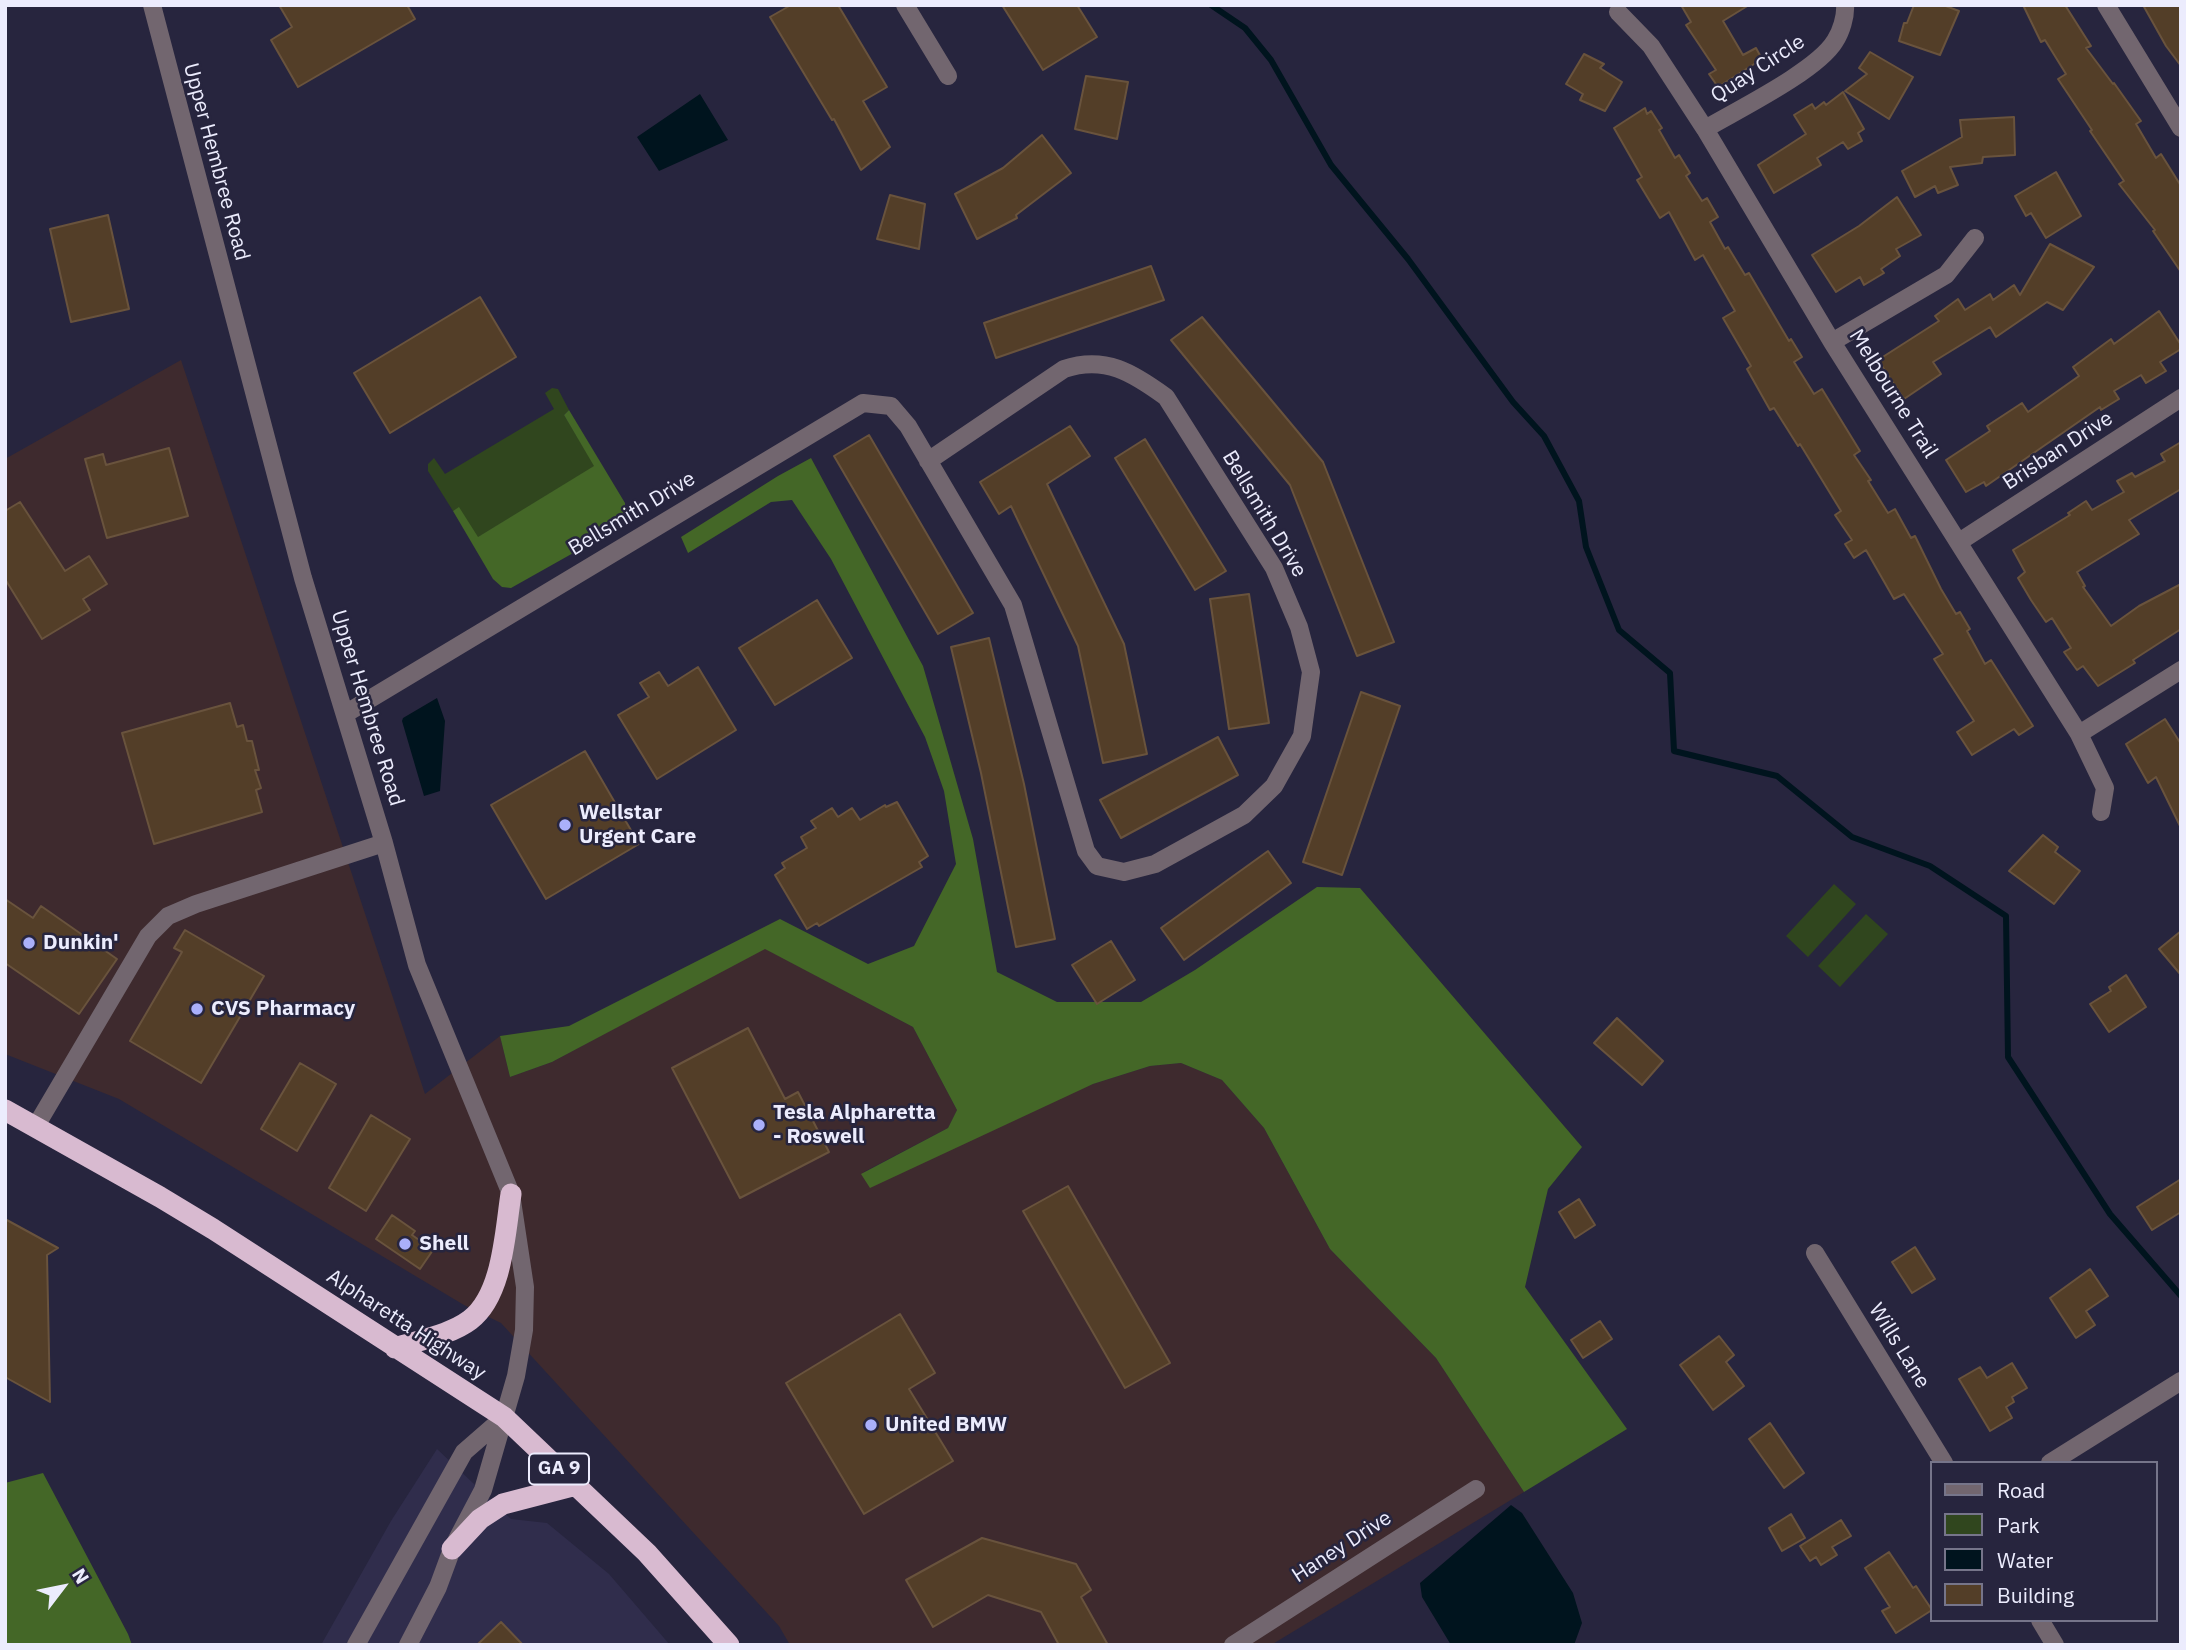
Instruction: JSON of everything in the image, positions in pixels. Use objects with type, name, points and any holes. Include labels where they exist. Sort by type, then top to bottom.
[{"type":"highway","name":"Alpharetta Highway","points":[[5,1110],[213,1229],[504,1418],[655,1562],[729,1645]]},
{"type":"highway","points":[[395,1348],[471,1320],[482,1307],[492,1290],[499,1267],[512,1194]]},
{"type":"highway","points":[[452,1549],[480,1520],[503,1504],[576,1485]]},
{"type":"street","name":"Upper Hembree Road","points":[[152,5],[303,578],[384,843],[417,965],[512,1194],[525,1287],[524,1330],[516,1376],[483,1490],[452,1549],[438,1587],[408,1645]]},
{"type":"street","points":[[905,5],[948,76]]},
{"type":"street","name":"Quay Circle","points":[[1705,129],[1812,65],[1835,42],[1846,14],[1845,5]]},
{"type":"street","points":[[2106,5],[2181,128]]},
{"type":"street","name":"Melbourne Trail","points":[[1618,12],[1651,46],[1705,129],[1832,342],[2079,734],[2105,788],[2101,812]]},
{"type":"street","points":[[1832,342],[1946,275],[1975,238]]},
{"type":"street","name":"Bellsmith Drive","points":[[345,714],[863,403],[891,406],[908,426],[928,461],[1013,605],[1086,851],[1097,866],[1124,872],[1155,864],[1244,815],[1274,786],[1302,736],[1311,672],[1299,627],[1274,568],[1166,397],[1115,366],[1082,363],[1064,369],[928,461]]},
{"type":"street","name":"Brisban Drive","points":[[1959,542],[2181,398]]},
{"type":"street","points":[[2079,734],[2181,670]]},
{"type":"street","points":[[36,1126],[148,936],[168,916],[208,900],[384,843]]},
{"type":"street","name":"Wills Lane","points":[[1815,1253],[1943,1461]]},
{"type":"street","points":[[2053,1461],[2181,1381]]},
{"type":"street","points":[[356,1645],[464,1451],[504,1418]]},
{"type":"street","name":"Haney Drive","points":[[1233,1645],[1476,1489]]},
{"type":"street","points":[[2041,1622],[2055,1645]]},
{"type":"shaded area","points":[[181,360],[425,1094],[500,1036],[510,1077],[552,1062],[764,948],[913,1027],[957,1110],[948,1128],[862,1173],[1093,1084],[1150,1066],[1181,1063],[1222,1080],[1264,1128],[1330,1249],[1436,1358],[1524,1492],[1271,1645],[790,1645],[779,1626],[501,1323],[464,1305],[119,1099],[5,1054],[5,459]]},
{"type":"shaded area","points":[[437,1449],[511,1519],[547,1523],[609,1574],[670,1645],[321,1645],[391,1521]]},
{"type":"green space","points":[[552,388],[558,389],[569,410],[564,415],[595,466],[477,538],[459,508],[453,511],[428,471],[428,464],[434,458],[445,474],[554,409],[545,393]]},
{"type":"green space","points":[[569,410],[625,503],[623,525],[511,588],[502,587],[493,579],[453,511],[459,507],[478,537],[594,466],[564,415]]},
{"type":"green space","points":[[811,458],[923,666],[973,839],[997,972],[1057,1002],[1141,1002],[1195,970],[1317,887],[1360,888],[1582,1147],[1548,1189],[1525,1287],[1627,1429],[1524,1492],[1436,1358],[1330,1249],[1264,1128],[1222,1080],[1181,1063],[1150,1066],[1093,1084],[870,1188],[861,1174],[948,1128],[957,1110],[913,1027],[765,949],[552,1062],[510,1077],[500,1036],[569,1026],[780,919],[868,964],[914,946],[956,864],[944,791],[925,737],[831,559],[792,500],[771,502],[688,553],[681,537]]},
{"type":"green space","points":[[1834,884],[1856,904],[1808,957],[1786,936]]},
{"type":"green space","points":[[1866,914],[1888,934],[1840,987],[1818,966]]},
{"type":"green space","points":[[43,1473],[132,1645],[5,1645],[5,1483]]},
{"type":"water","points":[[700,94],[728,140],[659,171],[637,137]]},
{"type":"water","points":[[437,698],[445,721],[440,791],[424,796],[402,721]]},
{"type":"water","points":[[1511,1505],[1522,1513],[1573,1593],[1582,1623],[1574,1645],[1451,1645],[1422,1597],[1420,1583]]},
{"type":"building","points":[[279,5],[407,5],[415,19],[298,87],[271,40],[292,27]]},
{"type":"building","points":[[791,5],[838,5],[887,87],[863,101],[890,147],[861,170],[834,119],[832,120],[770,17]]},
{"type":"building","points":[[1002,5],[1077,5],[1097,37],[1043,70]]},
{"type":"building","points":[[1681,5],[1749,5],[1723,21],[1743,55],[1756,48],[1762,59],[1718,87],[1709,74],[1716,70],[1686,25],[1691,22]]},
{"type":"building","points":[[1914,5],[1943,5],[1959,11],[1940,55],[1899,41],[1904,23],[1907,23]]},
{"type":"building","points":[[2023,5],[2065,5],[2091,46],[2086,48],[2141,121],[2136,124],[2156,158],[2161,154],[2181,186],[2181,272],[2153,231],[2155,230],[2119,184],[2124,181],[2058,79],[2066,74],[2045,40],[2041,42]]},
{"type":"building","points":[[2143,5],[2181,5],[2181,66],[2166,46]]},
{"type":"building","points":[[1870,52],[1913,77],[1889,119],[1845,91],[1867,74],[1859,68]]},
{"type":"building","points":[[1584,54],[1604,64],[1600,68],[1622,82],[1605,111],[1580,100],[1583,94],[1566,84]]},
{"type":"building","points":[[1086,76],[1128,82],[1117,139],[1075,129]]},
{"type":"building","points":[[1843,92],[1864,129],[1858,133],[1862,141],[1848,149],[1843,142],[1817,158],[1821,165],[1774,193],[1758,165],[1806,134],[1794,115],[1812,104],[1815,109],[1824,102],[1826,105]]},
{"type":"building","points":[[1645,108],[1647,114],[1651,111],[1662,128],[1659,130],[1675,158],[1679,155],[1690,173],[1686,176],[1702,201],[1707,198],[1718,217],[1710,222],[1725,249],[1728,247],[1745,275],[1749,273],[1789,341],[1791,339],[1802,357],[1794,362],[1814,394],[1822,389],[1860,451],[1854,455],[1888,513],[1895,509],[1911,538],[1915,536],[1941,589],[1956,614],[1960,612],[1970,629],[1967,631],[1985,664],[1991,660],[2033,726],[2019,735],[2014,729],[1972,755],[1957,732],[1974,721],[1934,659],[1943,654],[1904,594],[1894,599],[1866,550],[1854,558],[1845,544],[1852,540],[1835,515],[1841,511],[1800,444],[1798,446],[1774,408],[1770,410],[1747,369],[1751,366],[1723,318],[1735,311],[1703,255],[1695,260],[1669,212],[1660,218],[1637,180],[1642,177],[1614,128]]},
{"type":"building","points":[[2014,117],[2015,155],[1983,157],[1982,163],[1950,167],[1958,185],[1938,193],[1935,186],[1915,197],[1902,171],[1962,137],[1960,120]]},
{"type":"building","points":[[1042,135],[1071,173],[1016,215],[1017,218],[977,239],[955,194],[1003,168]]},
{"type":"building","points":[[2056,172],[2081,216],[2046,238],[2031,213],[2026,216],[2015,196]]},
{"type":"building","points":[[890,195],[925,204],[919,249],[877,239]]},
{"type":"building","points":[[1897,197],[1921,235],[1896,249],[1900,256],[1881,269],[1884,273],[1864,285],[1860,277],[1836,292],[1812,255],[1859,226]]},
{"type":"building","points":[[108,215],[129,309],[71,322],[50,229]]},
{"type":"building","points":[[2050,244],[2094,267],[2063,310],[2047,302],[1996,337],[1990,327],[1933,362],[1941,374],[1904,399],[1878,360],[1939,321],[1935,316],[1958,299],[1965,310],[1990,294],[1993,300],[2014,285],[2020,295]]},
{"type":"building","points":[[1151,266],[1164,300],[996,358],[984,323]]},
{"type":"building","points":[[480,297],[516,357],[390,433],[354,373]]},
{"type":"building","points":[[2159,311],[2181,345],[2181,349],[2160,362],[2166,371],[2146,383],[2141,375],[2114,391],[2119,399],[2101,410],[2100,407],[1986,486],[1984,482],[1966,492],[1946,460],[1990,431],[1987,426],[2022,403],[2028,412],[2079,376],[2073,367],[2111,339],[2114,344]]},
{"type":"building","points":[[1202,317],[1323,462],[1394,642],[1357,656],[1290,485],[1171,340]]},
{"type":"building","points":[[1070,426],[1090,456],[1047,484],[1124,644],[1147,754],[1103,763],[1078,646],[1011,506],[999,514],[980,482]]},
{"type":"building","points":[[869,435],[973,613],[938,634],[834,456]]},
{"type":"building","points":[[1145,439],[1226,571],[1195,590],[1115,458]]},
{"type":"building","points":[[2181,442],[2181,489],[2129,520],[2139,534],[2077,572],[2085,586],[2083,587],[2111,626],[2139,606],[2181,584],[2181,629],[2098,686],[2083,666],[2077,670],[2064,652],[2071,648],[2052,618],[2046,622],[2031,600],[2018,578],[2025,572],[2013,550],[2070,515],[2068,513],[2086,501],[2092,510],[2124,492],[2117,481],[2132,473],[2135,477],[2165,461],[2161,454]]},
{"type":"building","points":[[169,448],[188,516],[107,538],[85,459],[103,454],[106,465]]},
{"type":"building","points":[[20,502],[65,571],[89,556],[107,584],[83,599],[90,610],[42,639],[5,579],[5,511]]},
{"type":"building","points":[[1249,594],[1269,723],[1229,729],[1210,599]]},
{"type":"building","points":[[817,600],[852,658],[775,705],[739,648]]},
{"type":"building","points":[[989,638],[1024,784],[1055,939],[1016,947],[981,773],[951,647]]},
{"type":"building","points":[[698,667],[736,730],[657,779],[618,715],[649,697],[640,683],[659,672],[668,686]]},
{"type":"building","points":[[1361,692],[1400,706],[1342,875],[1303,862]]},
{"type":"building","points":[[230,703],[237,727],[243,725],[247,741],[252,741],[259,770],[255,770],[261,788],[256,790],[262,812],[154,844],[122,733]]},
{"type":"building","points":[[2165,719],[2181,744],[2181,828],[2156,777],[2148,783],[2126,744]]},
{"type":"building","points":[[1218,737],[1238,775],[1121,838],[1100,800]]},
{"type":"building","name":"Wellstar Urgent Care","points":[[585,751],[639,844],[546,899],[491,805]]},
{"type":"building","points":[[897,802],[928,856],[919,862],[922,867],[819,926],[817,923],[807,929],[775,875],[785,868],[782,863],[807,848],[801,837],[816,828],[811,821],[832,808],[838,817],[852,808],[860,820],[885,805],[886,807]]},
{"type":"building","points":[[2043,835],[2058,847],[2055,852],[2080,871],[2054,904],[2009,871]]},
{"type":"building","points":[[1268,851],[1291,883],[1184,960],[1161,928]]},
{"type":"building","points":[[5,899],[33,918],[41,906],[117,959],[79,1014],[5,963]]},
{"type":"building","name":"CVS Pharmacy","points":[[185,930],[264,976],[201,1083],[130,1041],[182,952],[174,948]]},
{"type":"building","points":[[2181,931],[2181,975],[2159,949]]},
{"type":"building","points":[[1111,941],[1135,980],[1097,1004],[1072,965]]},
{"type":"building","points":[[2126,975],[2146,1007],[2109,1032],[2090,1004],[2111,991],[2109,987]]},
{"type":"building","points":[[1617,1018],[1663,1061],[1642,1085],[1594,1043]]},
{"type":"building","name":"Tesla Alpharetta - Roswell","points":[[748,1028],[785,1099],[798,1092],[829,1152],[740,1198],[672,1068]]},
{"type":"building","points":[[300,1063],[336,1084],[297,1151],[261,1129]]},
{"type":"building","name":"Shell","points":[[371,1115],[410,1139],[366,1211],[329,1188]]},
{"type":"building","points":[[2181,1179],[2181,1212],[2152,1230],[2137,1207]]},
{"type":"building","points":[[1068,1186],[1170,1363],[1125,1388],[1023,1211]]},
{"type":"building","points":[[1579,1199],[1595,1225],[1575,1238],[1559,1212]]},
{"type":"building","name":"Shell","points":[[392,1215],[415,1231],[412,1235],[433,1250],[420,1269],[376,1239]]},
{"type":"building","points":[[5,1219],[58,1248],[47,1255],[50,1402],[5,1377]]},
{"type":"building","points":[[1915,1247],[1935,1279],[1912,1293],[1892,1262]]},
{"type":"building","points":[[2090,1269],[2108,1296],[2086,1311],[2095,1325],[2076,1338],[2050,1298]]},
{"type":"building","name":"United BMW","points":[[900,1314],[935,1373],[909,1389],[953,1461],[864,1514],[786,1383]]},
{"type":"building","points":[[1600,1321],[1612,1339],[1583,1358],[1571,1340]]},
{"type":"building","points":[[1719,1336],[1734,1355],[1726,1362],[1744,1386],[1713,1410],[1680,1365]]},
{"type":"building","points":[[2012,1363],[2027,1388],[2012,1397],[2014,1402],[2006,1407],[2012,1418],[1990,1431],[1959,1379],[1980,1367],[1987,1378]]},
{"type":"building","points":[[1770,1423],[1804,1473],[1784,1488],[1749,1439]]},
{"type":"building","points":[[1791,1514],[1805,1538],[1782,1551],[1769,1528]]},
{"type":"building","points":[[1841,1520],[1851,1536],[1832,1547],[1837,1555],[1821,1565],[1816,1557],[1810,1561],[1800,1546]]},
{"type":"building","points":[[982,1538],[1076,1564],[1091,1590],[1081,1597],[1108,1645],[1059,1645],[1041,1612],[988,1595],[933,1627],[906,1580]]},
{"type":"building","points":[[1889,1552],[1913,1588],[1916,1586],[1930,1611],[1896,1633],[1882,1611],[1890,1607],[1865,1568]]},
{"type":"building","points":[[501,1622],[523,1645],[477,1645]]},
{"type":"waterway","points":[[1211,5],[1245,28],[1271,60],[1331,165],[1408,259],[1513,402],[1544,436],[1579,501],[1586,547],[1619,630],[1670,673],[1674,751],[1777,776],[1852,837],[1930,866],[2006,916],[2008,1057],[2110,1214],[2181,1296]]},
{"type":"place","name":"Wellstar Urgent Care","points":[[565,825]]},
{"type":"place","name":"Dunkin'","points":[[29,943]]},
{"type":"place","name":"CVS Pharmacy","points":[[197,1009]]},
{"type":"place","name":"Tesla Alpharetta - Roswell","points":[[759,1125]]},
{"type":"place","name":"Shell","points":[[405,1244]]},
{"type":"place","name":"United BMW","points":[[871,1425]]}]
